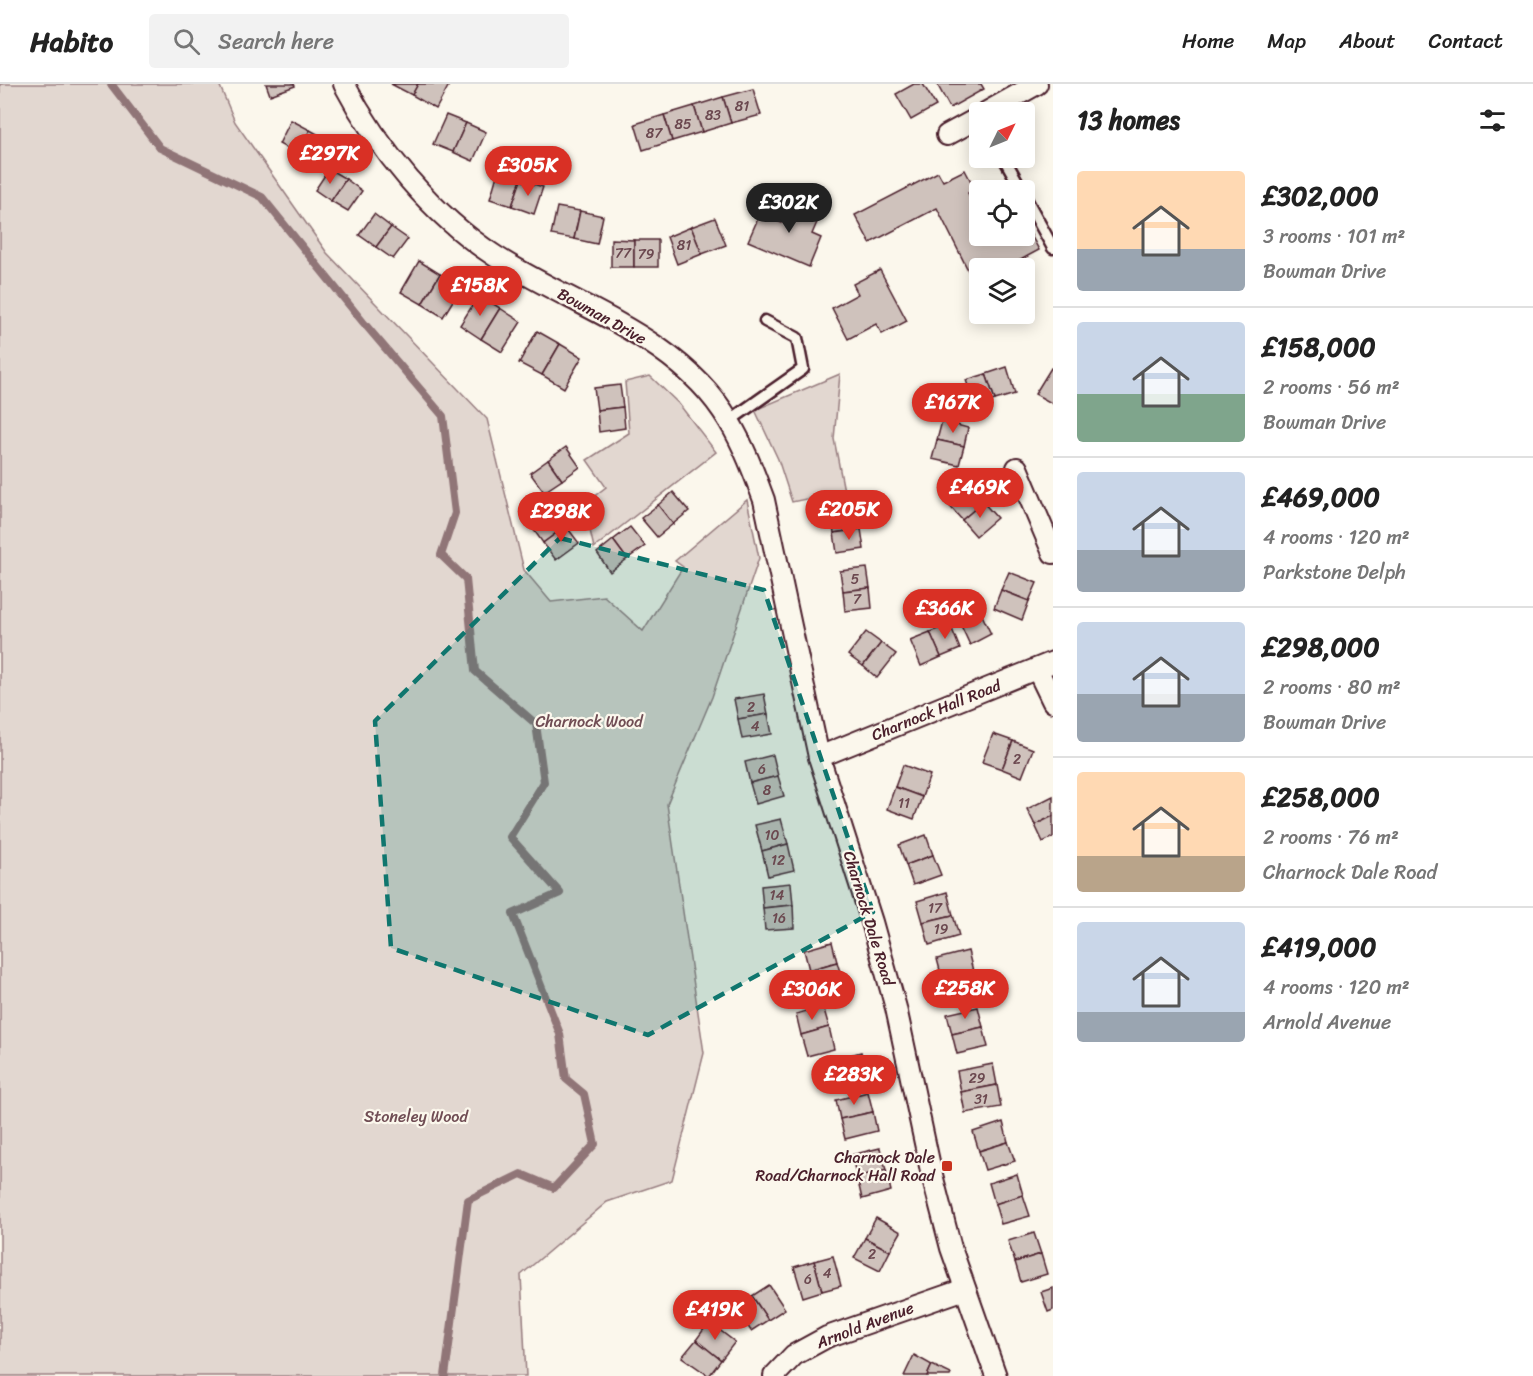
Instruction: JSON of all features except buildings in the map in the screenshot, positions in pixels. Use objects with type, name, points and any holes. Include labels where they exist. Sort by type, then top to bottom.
[{"type":"street","name":"Bowman Drive","points":[[344,84],[368,125],[409,180],[450,223],[495,256],[648,341],[677,363],[701,385],[729,421],[749,459]]},
{"type":"street","points":[[1005,102],[1037,84]]},
{"type":"street","points":[[947,135],[969,123]]},
{"type":"street","name":"Charnock Dale Road","points":[[749,459],[764,500],[819,757],[872,922],[896,1008],[951,1248],[996,1376]]},
{"type":"street","points":[[1017,468],[1053,553]]},
{"type":"street","points":[[1045,666],[1053,702]]},
{"type":"street","name":"Charnock Hall Road","points":[[819,757],[1045,666]]},
{"type":"street","name":"Arnold Avenue","points":[[774,1376],[794,1355],[827,1337],[965,1289]]},
{"type":"lane","points":[[1035,215],[1053,248]]},
{"type":"lane","points":[[729,421],[803,369],[797,338],[765,321]]},
{"type":"highlighted area","points":[[560,538],[764,590],[873,912],[648,1035],[391,948],[375,721]]},
{"type":"green space","points":[[0,84],[219,84],[235,122],[327,253],[487,419],[524,570],[551,602],[604,596],[643,631],[683,567],[675,561],[747,500],[759,558],[712,697],[667,804],[704,1053],[672,1180],[607,1202],[521,1275],[526,1376],[0,1376]]},
{"type":"green space","points":[[840,374],[834,439],[844,491],[792,502],[778,459],[755,410]]},
{"type":"green space","points":[[650,376],[679,404],[716,452],[594,548],[584,504],[606,487],[587,460],[629,433],[625,382]]},
{"type":"waterway","points":[[111,84],[160,148],[262,197],[443,416],[455,513],[441,555],[466,579],[475,671],[536,724],[544,782],[510,837],[560,893],[513,914],[560,1034],[566,1079],[584,1094],[595,1144],[554,1188],[521,1174],[468,1200],[445,1376]]},
{"type":"place","name":"Charnock Dale Road/Charnock Hall Road","points":[[947,1166]]},
{"type":"park label","name":"Charnock Wood","points":[[589,721]]},
{"type":"park label","name":"Stoneley Wood","points":[[416,1116]]}]
